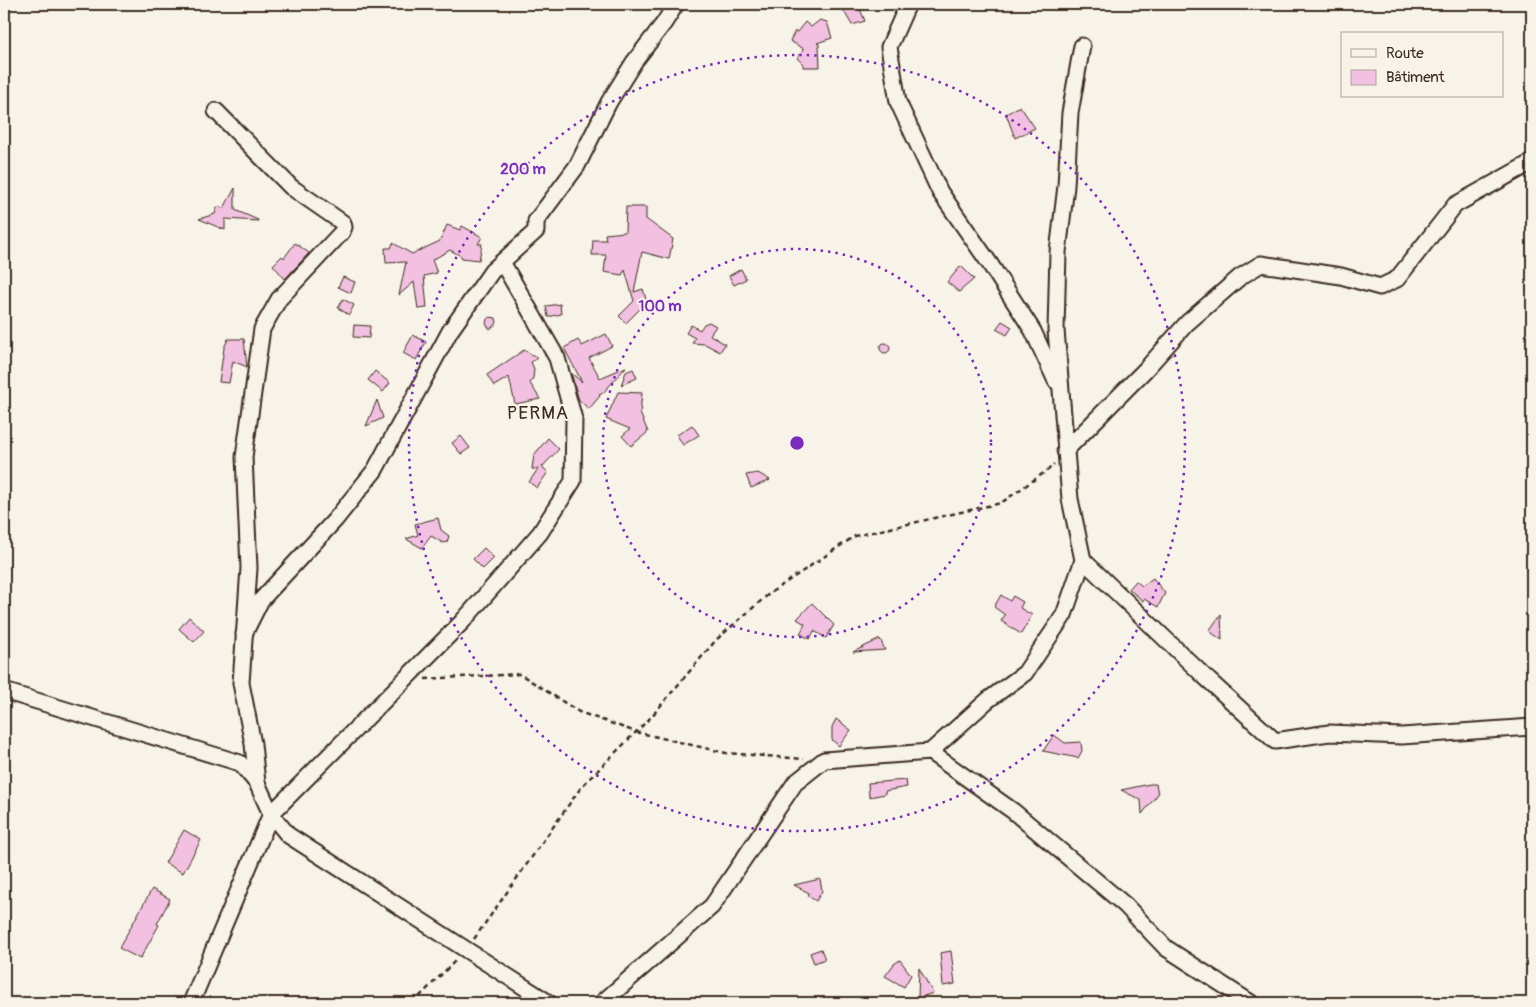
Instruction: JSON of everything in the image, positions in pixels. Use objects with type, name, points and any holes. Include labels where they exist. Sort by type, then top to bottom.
[{"type":"street","points":[[244,634],[262,600],[335,520],[375,470],[450,331],[492,271],[536,231],[536,221],[577,166],[609,102],[634,62],[676,4]]},
{"type":"street","points":[[908,4],[889,47],[898,102],[940,192],[990,264],[1033,331],[1060,389]]},
{"type":"street","points":[[602,1003],[712,906],[795,783],[824,760],[930,752],[988,700],[1025,673],[1064,615],[1083,560],[1070,499],[1065,451],[1056,330],[1058,252],[1066,186],[1070,113],[1082,46]]},
{"type":"street","points":[[216,111],[291,187],[343,223],[344,227],[342,232],[279,299],[262,329],[244,457],[250,568],[241,683],[253,744],[257,783]]},
{"type":"street","points":[[1065,451],[1145,370],[1187,323],[1240,276],[1261,264],[1340,276],[1380,287],[1397,279],[1455,205],[1532,162]]},
{"type":"street","points":[[191,1003],[271,814],[462,622],[533,540],[573,481],[574,419],[557,358],[502,262]]},
{"type":"street","points":[[1083,560],[1275,741],[1329,733],[1402,736],[1532,728]]},
{"type":"street","points":[[4,691],[240,763],[257,783],[271,814],[288,835],[549,1003]]},
{"type":"street","points":[[930,752],[1043,836],[1126,906],[1166,948],[1251,1003]]},
{"type":"path","points":[[413,1003],[466,950],[582,786],[651,717],[716,640],[770,593],[855,536],[1001,503],[1048,470],[1065,451]]},
{"type":"path","points":[[403,680],[520,674],[579,712],[636,732],[726,754],[824,760]]},
{"type":"building","points":[[850,4],[858,4],[865,21],[852,25],[842,8]]},
{"type":"building","points":[[820,20],[827,22],[832,38],[817,43],[819,44],[820,67],[803,67],[803,64],[797,58],[804,49],[790,41],[795,31],[797,32],[805,22],[811,27]]},
{"type":"building","points":[[1020,106],[1035,128],[1015,138],[1006,114]]},
{"type":"building","points":[[235,188],[235,210],[258,221],[225,219],[225,230],[199,219],[215,214],[217,207],[224,208]]},
{"type":"building","points":[[626,207],[646,207],[646,219],[673,239],[669,259],[642,252],[634,292],[643,289],[647,303],[646,309],[640,309],[626,323],[619,316],[634,301],[625,270],[622,275],[604,272],[606,255],[592,255],[593,240],[606,240],[605,234],[625,232]]},
{"type":"building","points":[[447,225],[460,230],[462,226],[482,237],[478,244],[482,244],[479,260],[462,258],[450,250],[432,260],[437,273],[424,276],[427,308],[418,309],[414,282],[399,295],[406,262],[386,263],[385,248],[391,248],[393,243],[412,254],[440,241]]},
{"type":"building","points":[[295,243],[309,253],[285,279],[273,265],[282,256],[284,258]]},
{"type":"building","points":[[961,266],[974,279],[959,292],[947,282]]},
{"type":"building","points":[[741,269],[746,279],[734,285],[729,276]]},
{"type":"building","points":[[343,277],[355,282],[351,293],[338,287]]},
{"type":"building","points":[[343,299],[354,305],[349,315],[338,308]]},
{"type":"building","points":[[560,304],[561,314],[548,317],[546,306]]},
{"type":"building","points":[[489,317],[496,318],[497,323],[490,329],[486,324]]},
{"type":"building","points":[[1002,321],[1012,327],[1007,335],[996,329]]},
{"type":"building","points":[[709,322],[716,326],[710,335],[725,344],[720,352],[705,344],[692,343],[695,338],[686,333],[691,325],[700,330],[704,324]]},
{"type":"building","points":[[354,325],[370,326],[369,338],[353,337]]},
{"type":"building","points":[[606,334],[612,346],[589,358],[600,378],[626,367],[599,395],[589,409],[579,400],[571,373],[582,382],[564,348],[578,340],[582,346]]},
{"type":"building","points":[[413,335],[426,342],[416,360],[403,353]]},
{"type":"building","points":[[228,339],[244,339],[247,367],[233,361],[229,383],[219,382],[224,348]]},
{"type":"building","points":[[883,343],[887,343],[890,348],[889,352],[883,353],[880,350],[880,346]]},
{"type":"building","points":[[524,350],[538,358],[531,362],[534,369],[533,378],[530,383],[540,399],[515,404],[509,377],[494,386],[487,375]]},
{"type":"building","points":[[633,369],[637,378],[621,385],[626,372]]},
{"type":"building","points":[[375,371],[390,383],[383,392],[368,380]]},
{"type":"building","points":[[618,392],[642,393],[640,413],[648,432],[631,446],[622,436],[630,429],[606,419]]},
{"type":"building","points":[[377,400],[383,418],[366,426]]},
{"type":"building","points":[[692,425],[699,435],[683,445],[677,435]]},
{"type":"building","points":[[461,436],[470,448],[461,454],[452,443]]},
{"type":"building","points":[[548,438],[559,449],[542,467],[548,472],[537,488],[529,482],[538,469],[532,469],[534,455]]},
{"type":"building","points":[[758,473],[770,480],[751,488],[746,475]]},
{"type":"building","points":[[438,518],[441,530],[449,536],[447,542],[443,543],[431,536],[422,548],[406,539],[418,535],[415,524]]},
{"type":"building","points":[[484,548],[494,558],[483,569],[473,559]]},
{"type":"building","points":[[1153,578],[1165,593],[1158,607],[1144,599],[1143,601],[1129,589],[1136,581],[1142,586]]},
{"type":"building","points":[[1001,595],[1010,601],[1013,596],[1023,602],[1020,608],[1032,615],[1021,634],[1001,621],[1005,615],[994,607]]},
{"type":"building","points":[[812,603],[834,625],[826,638],[814,631],[810,639],[800,634],[805,624],[797,619]]},
{"type":"building","points":[[1221,614],[1222,640],[1209,631]]},
{"type":"building","points":[[189,617],[204,631],[194,642],[179,629]]},
{"type":"building","points":[[880,639],[885,650],[853,652]]},
{"type":"building","points":[[836,719],[851,730],[839,746],[832,740],[832,727]]},
{"type":"building","points":[[1054,735],[1065,743],[1081,742],[1082,751],[1078,758],[1043,751]]},
{"type":"building","points":[[906,780],[907,787],[885,791],[885,794],[869,797],[868,783]]},
{"type":"building","points":[[1156,784],[1158,794],[1142,814],[1141,800],[1121,790]]},
{"type":"building","points":[[184,830],[201,840],[183,873],[165,863]]},
{"type":"building","points":[[820,879],[822,891],[816,901],[808,896],[809,893],[794,885]]},
{"type":"building","points":[[152,889],[170,899],[157,924],[159,925],[140,959],[119,948]]},
{"type":"building","points":[[821,949],[825,959],[814,963],[810,953]]},
{"type":"building","points":[[951,951],[955,984],[943,986],[940,953]]},
{"type":"building","points":[[900,960],[911,975],[904,987],[885,976],[894,964]]},
{"type":"building","points":[[919,968],[933,993],[918,998]]},
{"type":"district","name":"PERMA","points":[[538,412]]}]
